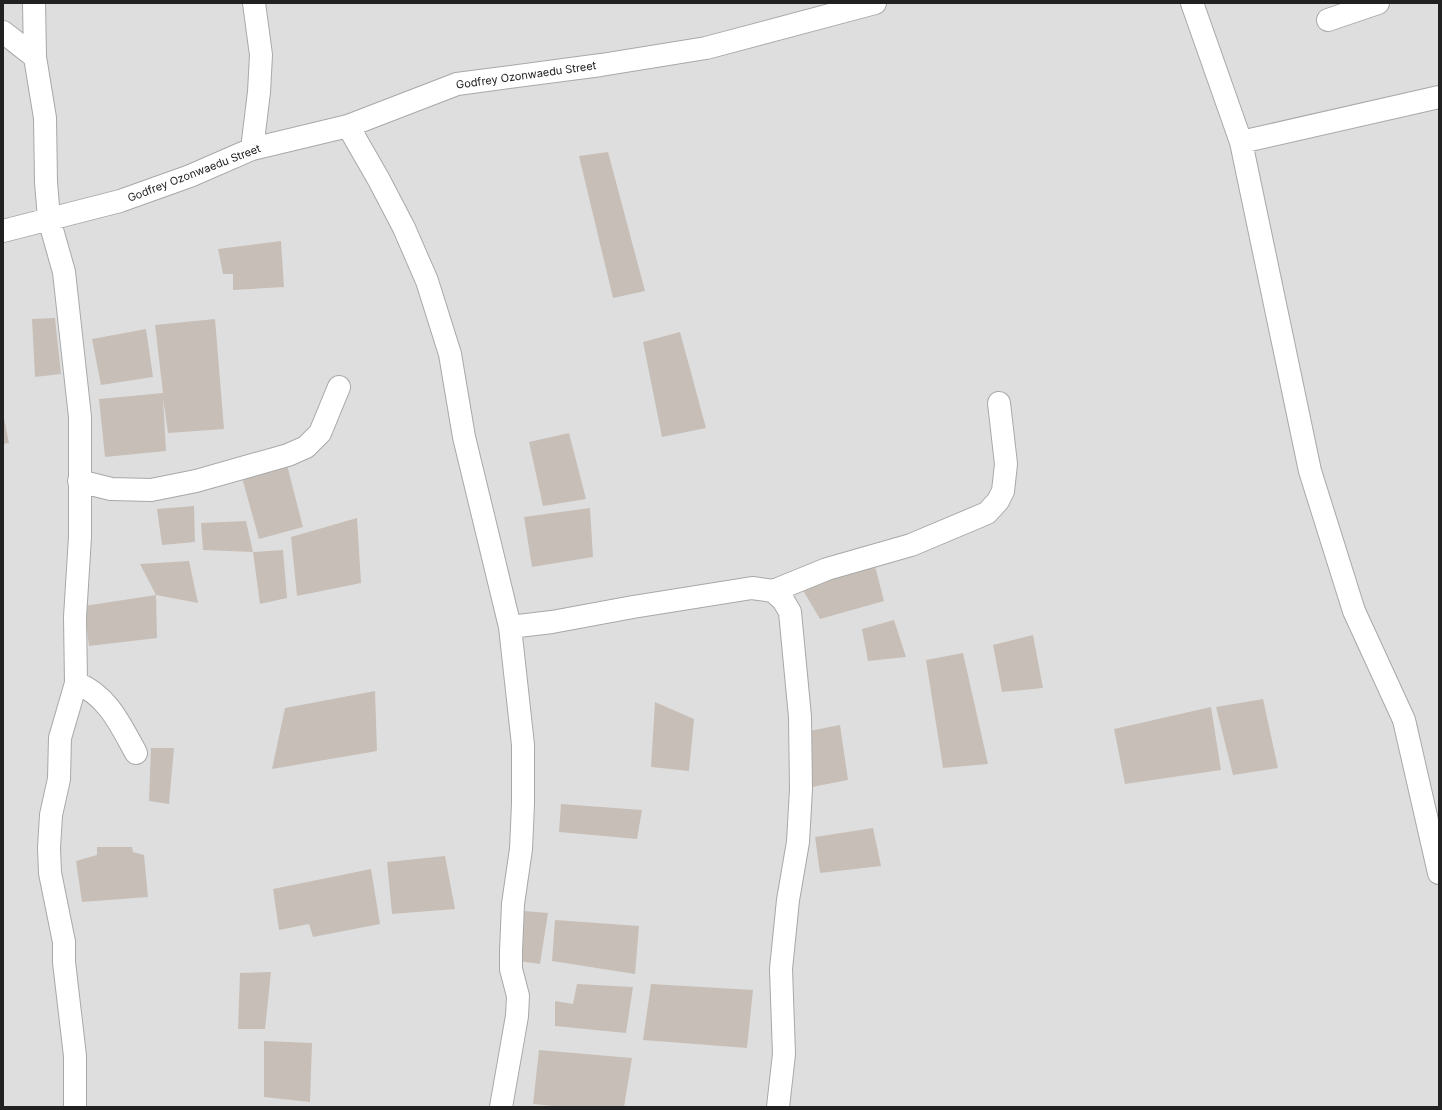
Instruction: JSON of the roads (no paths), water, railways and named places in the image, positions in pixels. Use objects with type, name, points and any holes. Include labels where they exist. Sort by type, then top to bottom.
[{"type":"street","points":[[34,3],[35,57],[45,118],[46,182],[49,219],[64,272],[80,417],[80,537],[75,617],[76,683],[60,738],[59,779],[51,815],[49,848],[50,874],[64,942],[64,962],[75,1056],[75,1107]]},
{"type":"street","points":[[252,149],[259,92],[260,54],[254,3]]},
{"type":"street","name":"Godfrey Ozonwaedu Street","points":[[3,230],[120,201],[190,176],[252,149],[348,126],[457,84],[602,65],[706,48],[875,3]]},
{"type":"street","points":[[1192,3],[1241,142],[1310,470],[1354,611],[1404,720],[1439,873]]},
{"type":"street","points":[[1328,20],[1378,3]]},
{"type":"street","points":[[3,32],[35,57]]},
{"type":"street","points":[[1241,142],[1439,97]]},
{"type":"street","points":[[348,126],[404,228],[427,281],[450,354],[464,437],[510,627],[522,745],[522,804],[521,849],[513,904],[511,951],[511,969],[518,996],[517,1016],[501,1107]]},
{"type":"street","points":[[79,482],[111,489],[151,490],[196,481],[288,456],[306,447],[320,433],[339,387]]},
{"type":"street","points":[[510,627],[552,622],[633,607],[752,588],[773,591],[827,569],[911,545],[987,513],[998,501],[1003,491],[1006,464],[999,403]]},
{"type":"street","points":[[773,591],[784,600],[790,612],[800,717],[801,789],[798,842],[788,900],[781,969],[784,1054],[778,1107]]},
{"type":"street","points":[[76,683],[87,687],[104,701],[113,712],[136,754]]}]
